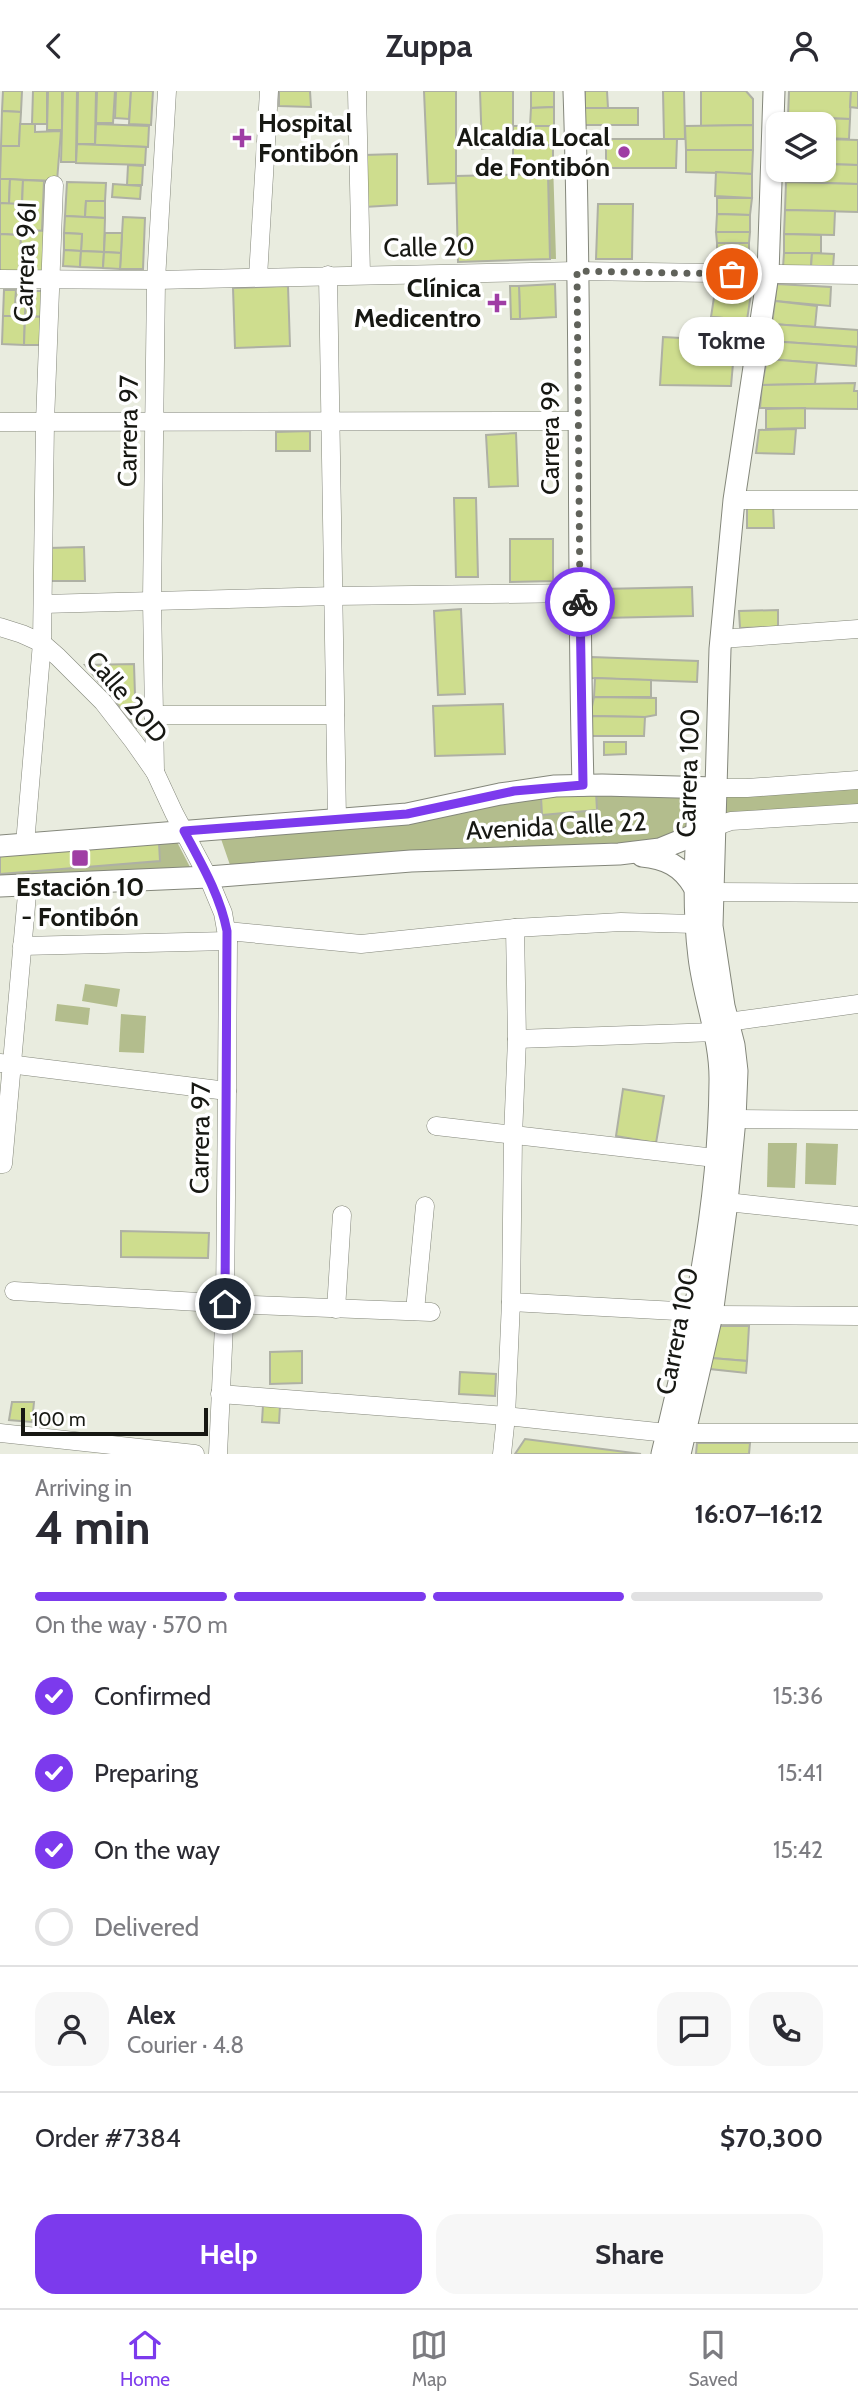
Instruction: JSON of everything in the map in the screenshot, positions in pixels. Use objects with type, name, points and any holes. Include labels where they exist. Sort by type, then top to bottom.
[{"type":"main road","name":"Carrera 99","points":[[574,91],[578,181],[583,785]]},
{"type":"main road","name":"Carrera 100","points":[[674,1444],[727,1202],[736,1119],[737,1071],[734,1045],[722,1027],[703,984],[695,924],[703,889],[707,788],[734,500],[768,274],[774,91]]},
{"type":"main road","name":"Avenida Calle 22","points":[[0,846],[407,814],[514,791],[583,785],[707,788]]},
{"type":"main road","name":"Avenida Calle 22","points":[[0,886],[208,877],[411,861],[619,854],[660,849],[705,831]]},
{"type":"main road","points":[[619,854],[664,860],[682,870],[703,889]]},
{"type":"main road","name":"Carrera 100","points":[[703,889],[716,959],[722,1027],[703,1314]]},
{"type":"street","name":"Carrera 97","points":[[155,772],[152,600],[156,280],[167,91]]},
{"type":"street","points":[[258,277],[269,91]]},
{"type":"street","points":[[357,91],[361,275]]},
{"type":"street","name":"Carrera 96I","points":[[25,844],[42,643],[45,422],[54,185]]},
{"type":"street","name":"Calle 20","points":[[0,279],[156,280],[577,271],[858,275]]},
{"type":"street","points":[[328,275],[337,820]]},
{"type":"street","points":[[0,422],[578,421]]},
{"type":"street","points":[[734,500],[858,500]]},
{"type":"street","points":[[43,604],[580,593]]},
{"type":"street","name":"Calle 20D","points":[[0,627],[22,633],[42,643],[103,702],[155,772],[184,831]]},
{"type":"street","points":[[721,639],[858,629]]},
{"type":"street","points":[[153,715],[335,715]]},
{"type":"street","name":"Avenida Calle 22","points":[[707,788],[747,789],[858,780]]},
{"type":"street","name":"Avenida Calle 22","points":[[705,831],[730,821],[858,813]]},
{"type":"street","name":"Carrera 97","points":[[184,831],[223,913],[227,936],[225,1304],[218,1454]]},
{"type":"street","points":[[2,1164],[6,1064],[28,883]]},
{"type":"street","points":[[703,889],[858,893]]},
{"type":"street","points":[[22,946],[227,936],[362,944],[515,928],[621,922],[695,924]]},
{"type":"street","points":[[502,1454],[511,1302],[517,1039],[515,928]]},
{"type":"street","points":[[517,1039],[722,1027],[858,1004]]},
{"type":"street","points":[[6,1064],[227,1091]]},
{"type":"street","points":[[736,1119],[858,1120]]},
{"type":"street","points":[[436,1126],[715,1158]]},
{"type":"street","points":[[727,1202],[858,1216]]},
{"type":"street","points":[[14,1291],[225,1304],[423,1311],[425,1206]]},
{"type":"street","points":[[336,1309],[342,1215]]},
{"type":"street","points":[[511,1302],[703,1314],[858,1316]]},
{"type":"street","points":[[220,1394],[506,1416],[674,1444],[858,1433]]},
{"type":"street","points":[[0,1433],[51,1447],[109,1443],[195,1454]]},
{"type":"green space","points":[[553,162],[556,259],[550,259],[547,163]]},
{"type":"green space","points":[[858,787],[858,808],[724,817],[723,796]]},
{"type":"green space","points":[[596,792],[683,797],[690,809],[685,831],[660,842],[230,865],[220,836],[541,797],[543,815],[597,810]]},
{"type":"green space","points":[[176,840],[191,869],[0,880],[0,853]]},
{"type":"green space","points":[[85,984],[120,989],[117,1007],[82,1001]]},
{"type":"green space","points":[[57,1004],[90,1008],[88,1025],[55,1021]]},
{"type":"green space","points":[[121,1014],[146,1016],[144,1053],[119,1052]]},
{"type":"green space","points":[[768,1143],[797,1143],[795,1188],[767,1187]]},
{"type":"green space","points":[[806,1143],[838,1144],[836,1185],[805,1184]]},
{"type":"building","points":[[3,91],[22,91],[21,112],[2,111]]},
{"type":"building","points":[[33,91],[47,91],[47,124],[32,124]]},
{"type":"building","points":[[48,91],[62,91],[62,130],[47,130]]},
{"type":"building","points":[[63,91],[77,91],[76,162],[61,162]]},
{"type":"building","points":[[78,91],[96,91],[95,144],[77,144]]},
{"type":"building","points":[[97,91],[115,91],[113,123],[96,123]]},
{"type":"building","points":[[116,91],[131,91],[129,119],[115,118]]},
{"type":"building","points":[[131,91],[153,91],[151,125],[129,124]]},
{"type":"building","points":[[279,91],[310,91],[311,107],[279,106]]},
{"type":"building","points":[[424,91],[456,91],[456,183],[428,184]]},
{"type":"building","points":[[480,91],[513,91],[513,147],[482,149]]},
{"type":"building","points":[[531,91],[554,91],[554,107],[531,108]]},
{"type":"building","points":[[585,91],[607,91],[608,108],[585,108]]},
{"type":"building","points":[[663,91],[684,91],[685,139],[664,139]]},
{"type":"building","points":[[701,91],[746,91],[753,99],[753,125],[701,126]]},
{"type":"building","points":[[789,91],[851,91],[850,119],[836,119],[836,112],[788,112]]},
{"type":"building","points":[[851,91],[858,91],[858,108],[850,107]]},
{"type":"building","points":[[554,107],[554,126],[530,126],[531,108]]},
{"type":"building","points":[[585,108],[638,108],[638,125],[585,125]]},
{"type":"building","points":[[2,111],[21,112],[19,146],[1,146]]},
{"type":"building","points":[[836,119],[850,119],[849,139],[836,138]]},
{"type":"building","points":[[20,124],[35,124],[35,132],[61,131],[57,181],[0,179],[1,146],[19,146]]},
{"type":"building","points":[[96,124],[149,126],[148,147],[95,145]]},
{"type":"building","points":[[753,125],[753,150],[686,150],[685,126]]},
{"type":"building","points":[[513,126],[554,126],[553,145],[513,147]]},
{"type":"building","points":[[606,139],[677,139],[676,168],[606,168]]},
{"type":"building","points":[[836,139],[858,140],[858,165],[836,164]]},
{"type":"building","points":[[77,144],[146,147],[145,165],[76,163]]},
{"type":"building","points":[[553,145],[553,162],[513,164],[513,148]]},
{"type":"building","points":[[686,150],[753,150],[752,174],[686,172]]},
{"type":"building","points":[[397,154],[397,205],[365,207],[364,155]]},
{"type":"building","points":[[836,164],[858,165],[858,184],[786,182],[836,182]]},
{"type":"building","points":[[128,165],[143,166],[142,185],[127,185]]},
{"type":"building","points":[[716,172],[752,174],[752,198],[715,196]]},
{"type":"building","points":[[548,174],[550,259],[458,262],[456,176]]},
{"type":"building","points":[[0,179],[10,179],[9,204],[0,203]]},
{"type":"building","points":[[10,179],[23,180],[22,204],[9,204]]},
{"type":"building","points":[[23,180],[44,181],[42,231],[21,230]]},
{"type":"building","points":[[67,182],[106,183],[105,201],[86,201],[85,217],[65,216]]},
{"type":"building","points":[[786,182],[858,184],[858,212],[785,210]]},
{"type":"building","points":[[113,184],[141,186],[140,199],[112,197]]},
{"type":"building","points":[[717,198],[752,198],[750,215],[717,214]]},
{"type":"building","points":[[86,201],[105,201],[105,218],[85,217]]},
{"type":"building","points":[[0,203],[22,204],[21,235],[0,234]]},
{"type":"building","points":[[598,204],[633,204],[632,259],[596,259]]},
{"type":"building","points":[[785,210],[835,211],[834,235],[784,234]]},
{"type":"building","points":[[717,214],[750,215],[750,232],[716,232]]},
{"type":"building","points":[[65,216],[105,218],[104,252],[81,251],[82,234],[64,233]]},
{"type":"building","points":[[123,217],[145,218],[143,269],[120,269]]},
{"type":"building","points":[[21,230],[48,231],[46,273],[19,272]]},
{"type":"building","points":[[716,232],[750,232],[749,243],[717,243]]},
{"type":"building","points":[[64,233],[82,234],[81,251],[64,250]]},
{"type":"building","points":[[105,233],[122,233],[121,253],[104,252]]},
{"type":"building","points":[[0,234],[21,235],[19,272],[0,271]]},
{"type":"building","points":[[784,234],[821,235],[821,253],[784,253]]},
{"type":"building","points":[[717,243],[749,243],[749,253],[717,252]]},
{"type":"building","points":[[64,250],[81,251],[80,267],[63,266]]},
{"type":"building","points":[[81,251],[104,252],[103,268],[80,267]]},
{"type":"building","points":[[104,252],[121,253],[120,269],[103,268]]},
{"type":"building","points":[[717,252],[749,253],[749,264],[717,264]]},
{"type":"building","points":[[784,253],[812,253],[811,267],[783,267]]},
{"type":"building","points":[[812,253],[834,254],[833,268],[811,267]]},
{"type":"building","points":[[555,284],[556,317],[520,319],[519,286]]},
{"type":"building","points":[[716,284],[752,287],[747,320],[711,317]]},
{"type":"building","points":[[777,284],[831,287],[830,306],[775,301]]},
{"type":"building","points":[[288,286],[290,346],[235,348],[233,288]]},
{"type":"building","points":[[510,286],[519,286],[520,319],[511,319]]},
{"type":"building","points":[[4,290],[16,290],[15,316],[3,316]]},
{"type":"building","points":[[16,290],[27,291],[25,316],[15,316]]},
{"type":"building","points":[[27,291],[45,291],[43,317],[25,316]]},
{"type":"building","points":[[775,301],[817,306],[815,327],[772,324]]},
{"type":"building","points":[[3,316],[25,316],[24,345],[2,344]]},
{"type":"building","points":[[25,316],[44,317],[43,345],[24,345]]},
{"type":"building","points":[[711,317],[747,320],[743,342],[707,339]]},
{"type":"building","points":[[772,324],[858,330],[858,347],[769,341]]},
{"type":"building","points":[[663,337],[735,341],[731,386],[660,385]]},
{"type":"building","points":[[769,341],[857,347],[856,366],[767,359]]},
{"type":"building","points":[[767,359],[817,363],[815,384],[762,385]]},
{"type":"building","points":[[855,383],[858,409],[760,408],[762,385]]},
{"type":"building","points":[[805,408],[805,428],[766,429],[766,409]]},
{"type":"building","points":[[796,429],[794,454],[756,453],[759,430]]},
{"type":"building","points":[[310,431],[310,451],[276,451],[276,432]]},
{"type":"building","points":[[516,433],[518,486],[489,487],[486,435]]},
{"type":"building","points":[[454,498],[476,498],[478,577],[456,577]]},
{"type":"building","points":[[773,506],[774,528],[747,528],[747,507]]},
{"type":"building","points":[[510,539],[553,539],[553,581],[510,582]]},
{"type":"building","points":[[84,547],[85,581],[49,581],[49,548]]},
{"type":"building","points":[[692,587],[693,616],[601,618],[601,589]]},
{"type":"building","points":[[461,609],[465,694],[438,695],[434,611]]},
{"type":"building","points":[[778,610],[778,627],[740,628],[739,611]]},
{"type":"building","points":[[591,657],[698,661],[697,682],[590,678]]},
{"type":"building","points":[[134,664],[136,727],[85,665]]},
{"type":"building","points":[[595,678],[651,680],[651,697],[594,697]]},
{"type":"building","points":[[594,697],[656,698],[656,715],[590,716]]},
{"type":"building","points":[[503,704],[505,754],[435,756],[433,706]]},
{"type":"building","points":[[590,716],[645,717],[644,736],[591,736]]},
{"type":"building","points":[[604,742],[626,742],[626,754],[604,755]]},
{"type":"building","points":[[596,792],[597,810],[542,815],[541,797]]},
{"type":"building","name":"Estación 10 - Fontibón","points":[[159,843],[160,861],[0,874],[0,855]]},
{"type":"building","points":[[623,1089],[664,1096],[656,1143],[616,1136]]},
{"type":"building","points":[[121,1231],[209,1233],[208,1258],[121,1257]]},
{"type":"building","points":[[720,1326],[749,1326],[747,1361],[711,1358]]},
{"type":"building","points":[[302,1351],[302,1383],[270,1384],[270,1352]]},
{"type":"building","points":[[711,1358],[747,1361],[746,1373],[710,1369]]},
{"type":"building","points":[[460,1372],[496,1374],[495,1396],[459,1394]]},
{"type":"building","points":[[12,1402],[34,1402],[32,1422],[9,1420]]},
{"type":"building","points":[[263,1405],[280,1406],[279,1423],[262,1422]]},
{"type":"building","points":[[525,1439],[641,1454],[515,1454]]},
{"type":"building","points":[[697,1443],[750,1443],[749,1454],[696,1454]]},
{"type":"way so far","points":[[580,602],[577,271],[732,274]]},
{"type":"place","name":"Hospital Fontibón","points":[[242,138]]},
{"type":"place","name":"Alcaldía Local de Fontibón","points":[[624,152]]},
{"type":"place","name":"Tokme","points":[[732,274]]},
{"type":"place","name":"Clínica Medicentro","points":[[497,303]]},
{"type":"place","name":"Estación 10 - Fontibón","points":[[80,858]]},
{"type":"route","points":[[225,1304],[227,931],[223,913],[208,877],[184,831],[407,814],[514,791],[583,785],[580,602]]}]
